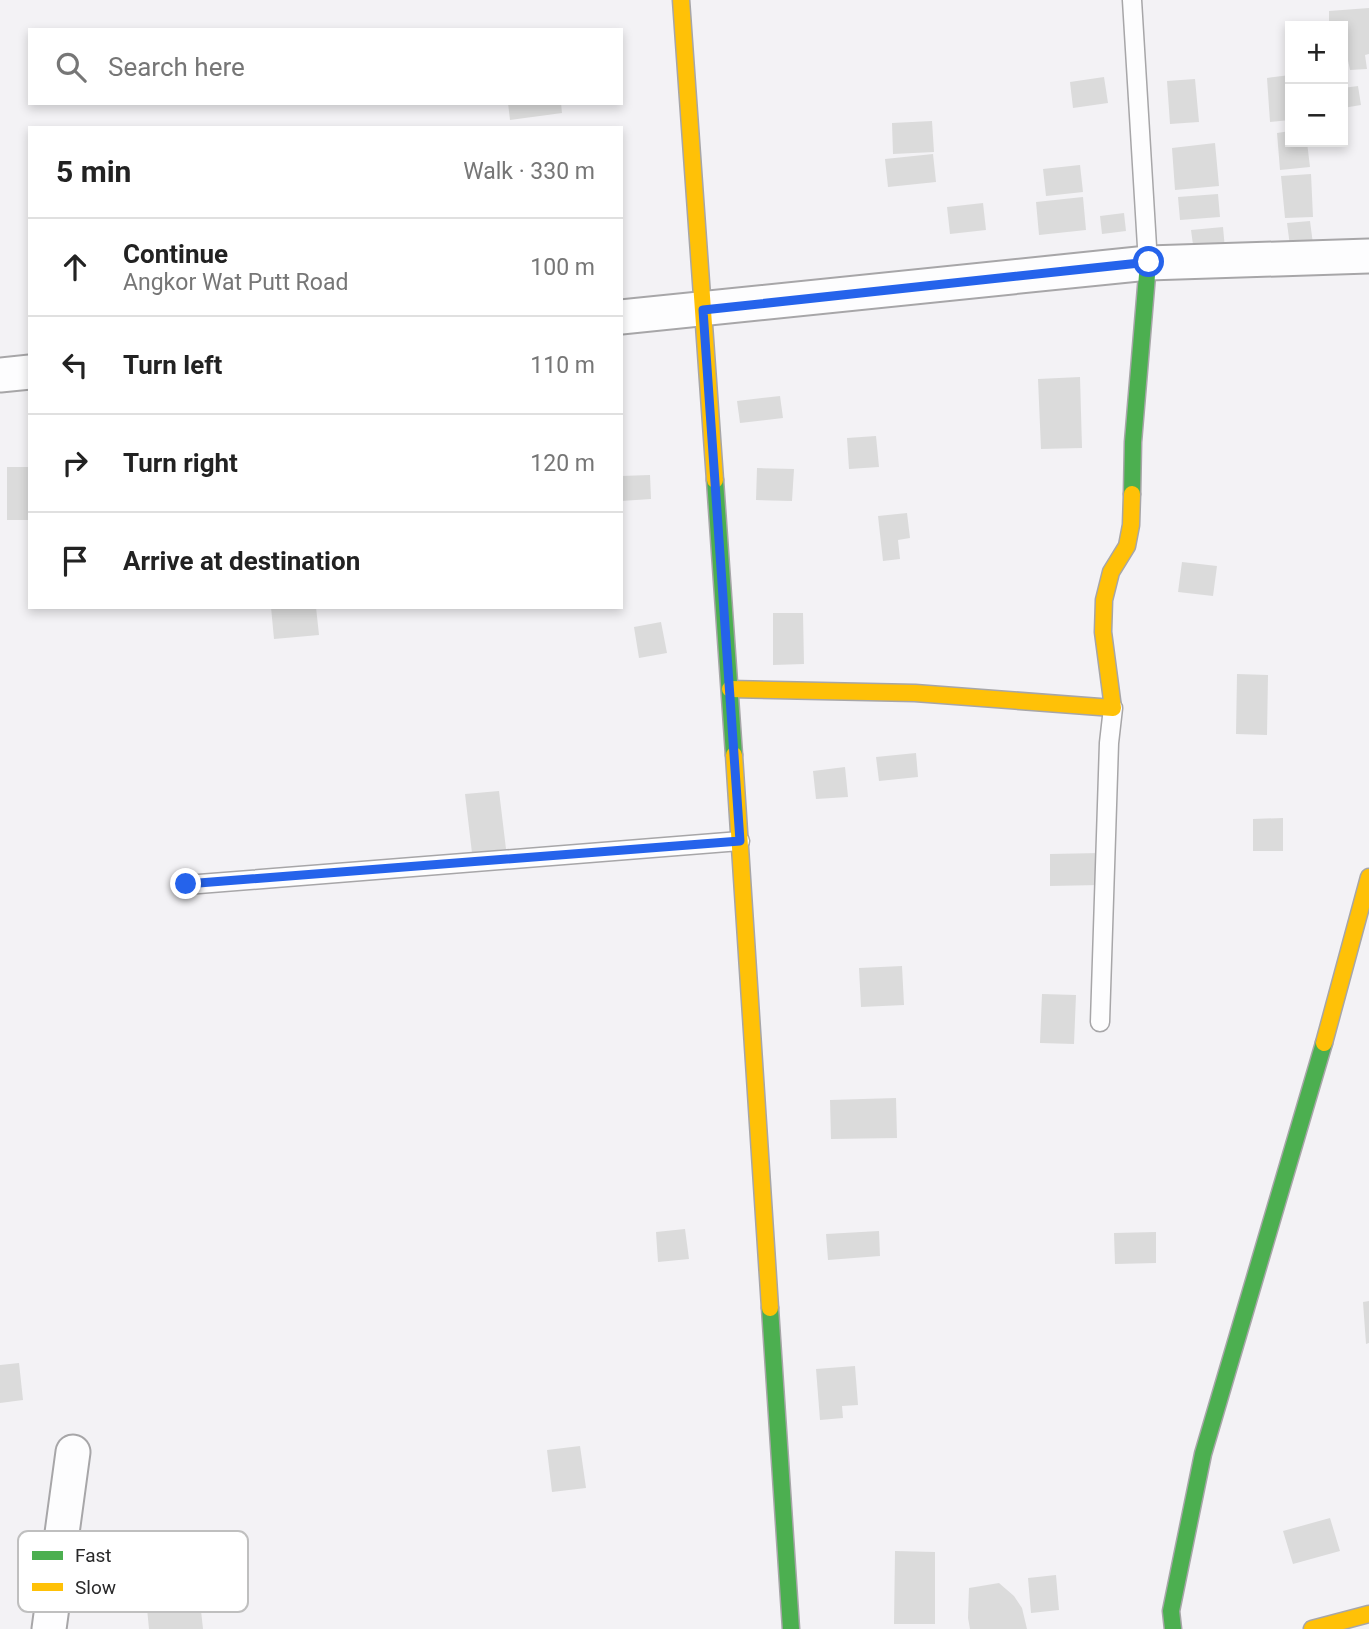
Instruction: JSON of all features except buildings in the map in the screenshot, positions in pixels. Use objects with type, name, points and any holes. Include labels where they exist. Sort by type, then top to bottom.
[{"type":"street","points":[[681,0],[730,689],[791,1629]]},
{"type":"street","points":[[623,317],[1149,262],[1369,256]]},
{"type":"street","points":[[730,689],[915,693],[1112,708],[1103,632],[1104,600],[1111,572],[1127,546],[1131,525],[1132,442],[1149,262]]},
{"type":"street","points":[[0,375],[28,372]]},
{"type":"street","points":[[1173,1629],[1171,1611],[1203,1454],[1311,1091],[1369,877]]},
{"type":"street","points":[[63,1531],[73,1452]]},
{"type":"street","points":[[1312,1629],[1369,1614]]},
{"type":"lane","points":[[1132,0],[1149,262]]},
{"type":"lane","points":[[1100,1022],[1112,708]]},
{"type":"lane","points":[[186,884],[740,841]]},
{"type":"traffic: fast","points":[[1132,494],[1133,442],[1148,263]]},
{"type":"traffic: fast","points":[[715,480],[734,755]]},
{"type":"traffic: fast","points":[[1173,1629],[1171,1611],[1203,1454],[1324,1043]]},
{"type":"traffic: fast","points":[[770,1308],[791,1629]]},
{"type":"traffic: slow","points":[[681,0],[715,480]]},
{"type":"traffic: slow","points":[[730,689],[915,693],[1113,708],[1103,632],[1104,600],[1111,572],[1127,546],[1132,494]]},
{"type":"traffic: slow","points":[[734,755],[770,1308]]},
{"type":"traffic: slow","points":[[1324,1043],[1369,877]]},
{"type":"traffic: slow","points":[[1312,1629],[1369,1614]]},
{"type":"route","points":[[186,884],[740,841],[703,310],[1149,262]]}]
